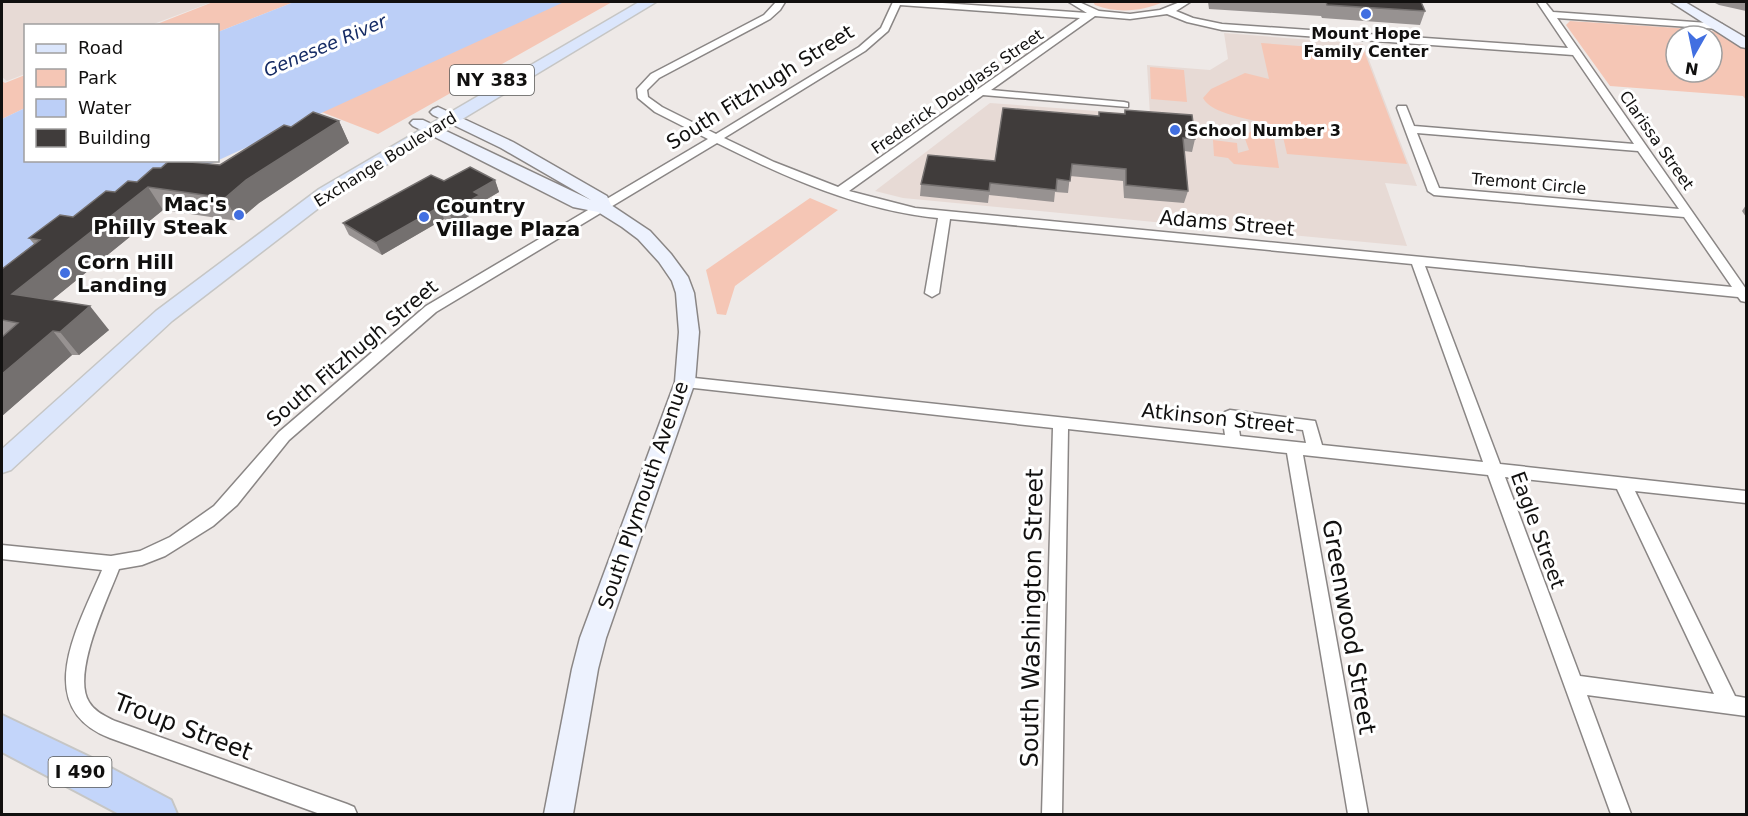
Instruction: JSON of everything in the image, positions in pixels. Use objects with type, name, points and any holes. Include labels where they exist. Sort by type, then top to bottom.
[{"type":"highway","name":"I 490","points":[[2,733],[157,814]]},
{"type":"main road","name":"Exchange Boulevard","points":[[2,463],[164,316],[326,193],[435,120],[626,2]]},
{"type":"main road","name":"Exchange Boulevard","points":[[435,120],[649,2]]},
{"type":"main road","points":[[1677,2],[1716,24]]},
{"type":"main road","points":[[1697,2],[1745,29]]},
{"type":"main road","points":[[1724,27],[1745,29]]},
{"type":"main road","points":[[1724,29],[1746,44]]},
{"type":"main road","name":"South Plymouth Avenue","points":[[435,120],[573,200],[603,208],[644,236],[665,258],[681,281],[685,293],[689,332],[685,382],[593,638],[585,669],[559,814]]},
{"type":"street","name":"Adams Street","points":[[780,2],[767,17],[655,76],[642,89],[641,94],[647,103],[717,139],[838,193],[887,206],[944,216],[1745,294]]},
{"type":"street","name":"South Fitzhugh Street","points":[[2,552],[113,564],[147,556],[194,531],[230,501],[261,459],[284,436],[431,309],[603,208],[872,43],[885,29],[897,2]]},
{"type":"street","points":[[897,2],[1136,16],[1168,11],[1186,2]]},
{"type":"street","points":[[1074,2],[1091,14]]},
{"type":"street","name":"Clarissa Street","points":[[1541,2],[1745,294]]},
{"type":"street","points":[[1168,11],[1190,20],[1222,27],[1576,52]]},
{"type":"street","name":"Frederick Douglass Street","points":[[838,193],[1091,14]]},
{"type":"street","points":[[1550,15],[1688,24]]},
{"type":"street","points":[[981,92],[1124,105]]},
{"type":"street","name":"Tremont Circle","points":[[1402,108],[1434,191],[1688,214]]},
{"type":"street","points":[[1410,129],[1642,148]]},
{"type":"street","points":[[932,293],[944,216]]},
{"type":"street","name":"Eagle Street","points":[[1417,261],[1621,814]]},
{"type":"street","name":"Atkinson Street","points":[[685,382],[1746,497]]},
{"type":"street","points":[[1233,441],[1230,416],[1310,424],[1315,450]]},
{"type":"street","name":"South Washington Street","points":[[1052,814],[1061,422]]},
{"type":"street","name":"Greenwood Street","points":[[1294,448],[1358,814]]},
{"type":"street","points":[[1623,484],[1738,706]]},
{"type":"street","name":"Troup Street","points":[[113,564],[74,669],[75,693],[80,706],[88,715],[110,729],[347,814]]},
{"type":"street","points":[[1573,684],[1738,706]]},
{"type":"shaded area","points":[[2,2],[212,2],[154,24],[24,24],[24,74],[7,81],[2,77]]},
{"type":"shaded area","name":"School Number 3","points":[[1224,33],[1363,44],[1417,186],[1385,183],[1407,246],[903,198],[875,191],[990,103],[1150,115],[1147,65],[1210,70],[1228,59]]},
{"type":"green space","points":[[213,2],[294,2],[219,32],[219,24],[157,24]]},
{"type":"green space","points":[[560,2],[612,2],[378,134],[319,111]]},
{"type":"green space","points":[[1093,2],[1164,2],[1147,8],[1113,10],[1095,5]]},
{"type":"green space","points":[[1570,21],[1664,27],[1664,84],[1724,84],[1724,35],[1746,49],[1746,100],[1743,96],[1610,86],[1566,25]]},
{"type":"green space","points":[[1261,43],[1364,51],[1407,164],[1287,154],[1280,124],[1274,125],[1224,113],[1208,104],[1203,98],[1211,89],[1245,73],[1269,79]]},
{"type":"green space","points":[[1150,67],[1184,70],[1187,102],[1151,99]]},
{"type":"green space","points":[[24,75],[24,108],[2,119],[2,81],[5,83]]},
{"type":"green space","points":[[1255,129],[1273,132],[1279,168],[1234,164],[1228,158],[1214,156],[1213,140],[1237,143],[1238,153],[1249,150],[1244,136]]},
{"type":"green space","points":[[810,198],[838,210],[735,286],[726,315],[717,314],[706,270]]},
{"type":"water","name":"Genesee River","points":[[294,2],[564,2],[219,160],[219,32]]},
{"type":"water","points":[[24,108],[24,162],[214,162],[2,273],[2,119]]},
{"type":"building","points":[[1326,2],[1421,2],[1425,11],[1327,5]]},
{"type":"building","points":[[1003,108],[1099,116],[1099,112],[1125,114],[1125,110],[1192,115],[1195,139],[1183,138],[1188,191],[1126,185],[1126,169],[1072,164],[1070,181],[1057,179],[1056,190],[990,183],[989,191],[921,184],[928,155],[995,161]]},
{"type":"building","points":[[313,112],[339,121],[246,180],[225,198],[148,187],[12,294],[90,306],[60,332],[53,331],[2,374],[2,337],[18,323],[2,320],[2,269],[40,240],[29,238],[60,215],[73,217],[106,191],[115,192],[128,181],[137,182],[153,168],[161,168],[168,162],[220,165],[284,125],[291,127]]},
{"type":"building","points":[[470,167],[495,180],[474,192],[480,195],[449,212],[439,207],[376,243],[343,223],[431,175],[444,181]]},
{"type":"place","name":"Mount Hope Family Center","points":[[1366,14]]},
{"type":"place","name":"School Number 3","points":[[1175,130]]},
{"type":"place","name":"Mac's Philly Steak","points":[[239,215]]},
{"type":"place","name":"Country Village Plaza","points":[[424,217]]},
{"type":"place","name":"Corn Hill Landing","points":[[65,273]]}]
